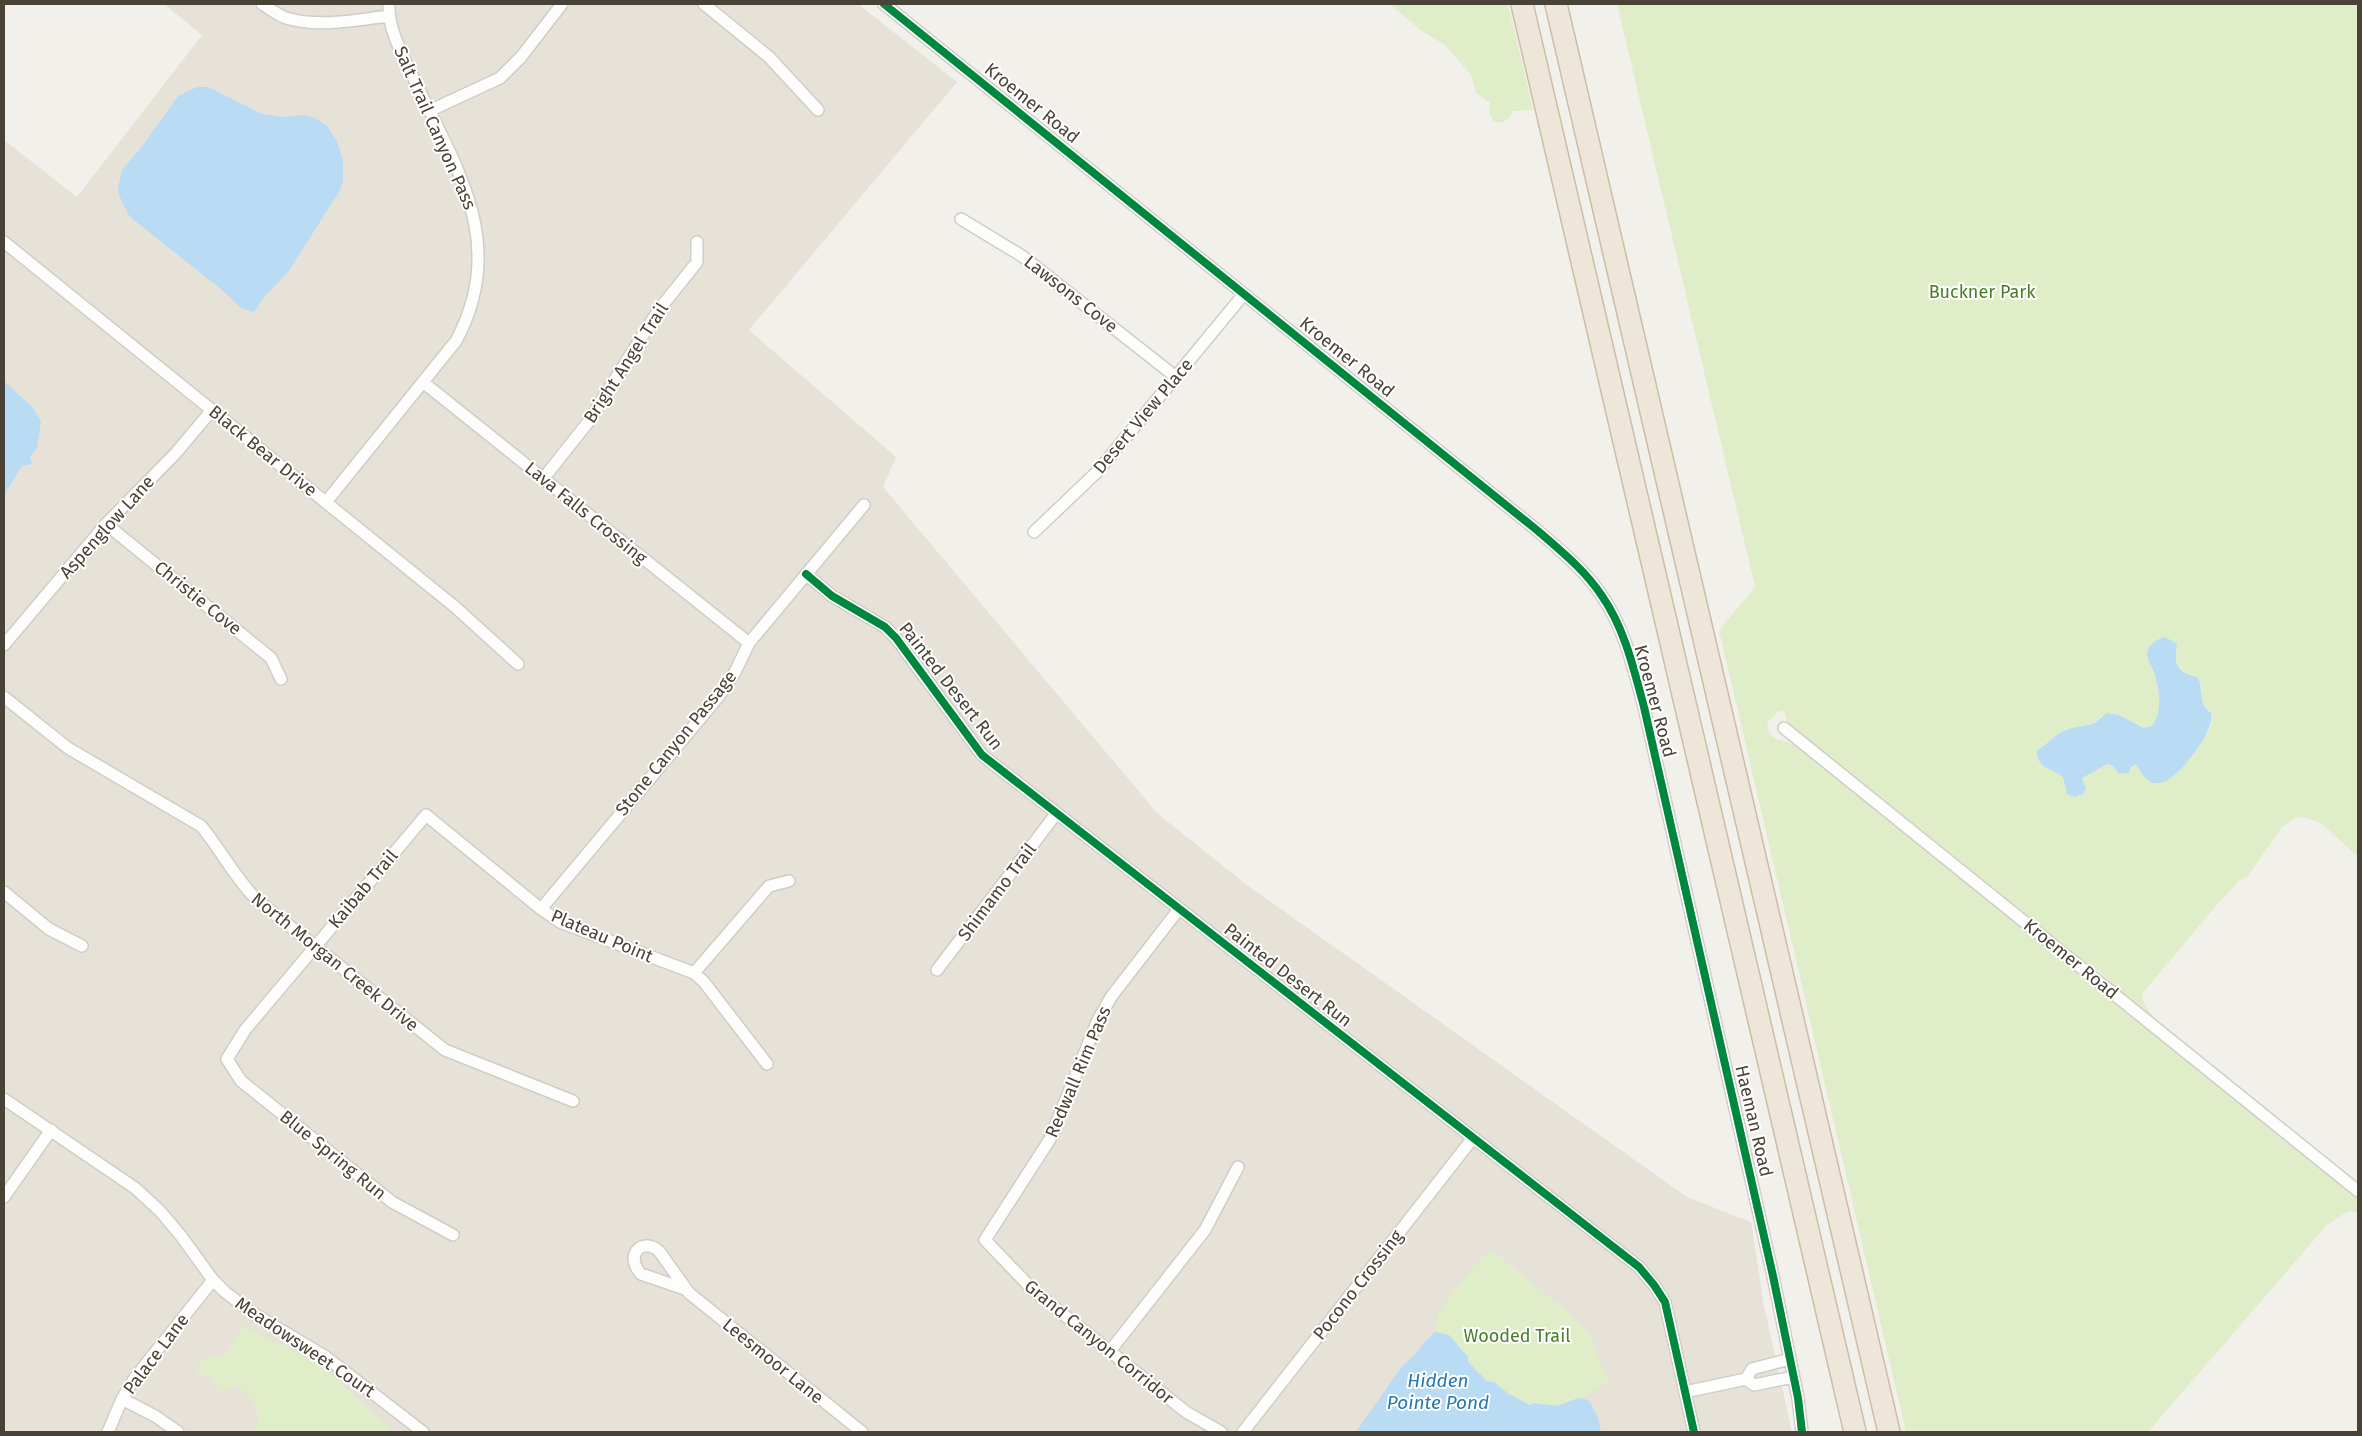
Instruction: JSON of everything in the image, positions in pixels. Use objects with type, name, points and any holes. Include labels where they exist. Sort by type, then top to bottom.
[{"type":"highway","points":[[1522,4],[1855,1432]]},
{"type":"highway","points":[[1556,4],[1890,1432]]},
{"type":"street","points":[[262,4],[284,17],[308,22],[332,23],[388,16]]},
{"type":"street","name":"Salt Trail Canyon Pass","points":[[326,502],[456,341],[467,321],[479,272],[479,243],[464,186],[399,49],[388,16],[389,4]]},
{"type":"street","points":[[429,111],[500,78],[521,57],[562,4]]},
{"type":"street","points":[[704,4],[769,57],[818,110]]},
{"type":"street","name":"Kroemer Road","points":[[884,4],[1538,531],[1584,572],[1610,608],[1629,652],[1669,818]]},
{"type":"street","name":"Lawsons Cove","points":[[961,219],[1022,256],[1176,377]]},
{"type":"street","name":"Black Bear Drive","points":[[4,242],[454,606],[518,664]]},
{"type":"street","name":"Bright Angel Trail","points":[[543,479],[589,421],[658,311],[697,262],[697,242]]},
{"type":"street","name":"Desert View Place","points":[[1034,532],[1098,471],[1244,294]]},
{"type":"street","name":"Lava Falls Crossing","points":[[424,382],[749,643]]},
{"type":"street","name":"Aspenglow Lane","points":[[4,645],[106,524],[175,454],[212,410]]},
{"type":"street","name":"Stone Canyon Passage","points":[[540,909],[719,696],[735,672],[749,643],[864,505]]},
{"type":"street","name":"Christie Cove","points":[[106,524],[272,658],[281,679]]},
{"type":"street","name":"Painted Desert Run","points":[[806,574],[832,596],[878,622],[896,638],[982,755],[1631,1260],[1647,1276],[1664,1302],[1694,1432]]},
{"type":"street","name":"North Morgan Creek Drive","points":[[4,697],[68,748],[201,826],[242,886],[257,900],[445,1050],[573,1101]]},
{"type":"street","name":"Kroemer Road","points":[[1784,728],[2358,1191]]},
{"type":"street","name":"Shimamo Trail","points":[[937,970],[1056,814]]},
{"type":"street","name":"Plateau Point","points":[[426,815],[540,909],[560,922],[694,973],[704,982],[767,1064]]},
{"type":"street","name":"Kaibab Trail","points":[[227,1059],[245,1030],[426,815]]},
{"type":"street","name":"Haeman Road","points":[[1669,818],[1742,1134],[1790,1359],[1802,1432]]},
{"type":"street","points":[[694,973],[769,886],[789,881]]},
{"type":"street","points":[[4,892],[49,929],[82,946]]},
{"type":"street","name":"Redwall Rim Pass","points":[[985,1240],[1050,1139],[1107,1003],[1178,909]]},
{"type":"street","name":"Blue Spring Run","points":[[227,1059],[240,1081],[392,1202],[453,1234]]},
{"type":"street","name":"Meadowsweet Court","points":[[4,1098],[135,1188],[154,1205],[181,1236],[212,1280],[251,1312],[326,1357],[423,1432]]},
{"type":"street","points":[[4,1197],[52,1130]]},
{"type":"street","name":"Pocono Crossing","points":[[1243,1432],[1473,1138]]},
{"type":"street","points":[[1110,1351],[1205,1230],[1238,1167]]},
{"type":"street","name":"Grand Canyon Corridor","points":[[985,1240],[1034,1291],[1186,1412],[1221,1432]]},
{"type":"street","name":"Leesmoor Lane","points":[[685,1289],[641,1274],[634,1262],[634,1255],[638,1249],[646,1245],[660,1250],[685,1289],[862,1432]]},
{"type":"street","name":"Palace Lane","points":[[108,1432],[122,1399],[134,1379],[212,1280]]},
{"type":"street","points":[[1686,1392],[1746,1379],[1752,1369],[1790,1359]]},
{"type":"street","points":[[1746,1379],[1754,1385],[1793,1377]]},
{"type":"street","points":[[122,1399],[155,1416],[178,1432]]},
{"type":"shaded area","points":[[164,4],[858,4],[957,82],[749,330],[896,457],[883,487],[1158,814],[1247,885],[1687,1197],[1751,1222],[1764,1306],[1792,1432],[4,1432],[4,140],[77,197],[202,35]]},
{"type":"green space","points":[[1390,4],[1508,4],[1533,110],[1513,111],[1505,121],[1493,121],[1489,112],[1490,103],[1476,93],[1471,75],[1446,46],[1419,29]]},
{"type":"green space","name":"Buckner Park","points":[[1617,4],[2358,4],[2358,857],[2322,824],[2307,818],[2296,817],[2282,827],[2248,876],[2238,882],[2215,907],[2142,994],[2144,1003],[2150,1013],[2179,1041],[2109,984],[2100,972],[2086,967],[2047,932],[2027,931],[2358,1198],[2358,1212],[2347,1212],[2327,1225],[2148,1432],[1906,1432],[1719,630],[1755,587]],"holes":[[[2147,655],[2174,658],[2183,671],[2197,677],[2202,687],[2202,699],[2212,724],[2195,752],[2180,769],[2162,781],[2152,783],[2144,777],[2136,764],[2131,767],[2129,773],[2119,774],[2113,766],[2108,764],[2082,778],[2086,788],[2064,786],[2063,777],[2040,748],[2058,734],[2071,728],[2093,724],[2101,716],[2119,715],[2147,729],[2154,723],[2159,715],[2159,695]],[[1779,711],[1784,711],[1792,744],[1774,738],[1767,730],[1768,722]],[[1843,768],[1874,792],[1882,802],[1832,773]]]},
{"type":"green space","name":"Wooded Trail","points":[[1490,1249],[1562,1307],[1590,1336],[1608,1381],[1590,1393],[1564,1404],[1544,1405],[1533,1403],[1530,1405],[1496,1385],[1487,1382],[1468,1362],[1468,1357],[1449,1335],[1435,1332],[1439,1313],[1452,1292]]},
{"type":"green space","points":[[243,1325],[302,1355],[321,1367],[340,1382],[393,1432],[255,1432],[258,1418],[252,1399],[236,1385],[222,1393],[215,1386],[212,1376],[207,1377],[197,1372],[203,1359],[210,1355],[218,1358],[228,1350]]},
{"type":"water","points":[[197,87],[208,87],[262,114],[282,117],[304,115],[316,118],[327,126],[337,141],[343,160],[343,182],[339,192],[288,272],[266,295],[254,312],[241,308],[221,289],[135,221],[128,214],[119,195],[118,188],[122,170],[143,145],[178,96]]},
{"type":"water","points":[[4,381],[33,408],[41,421],[37,448],[30,457],[32,464],[22,466],[4,495]]},
{"type":"water","points":[[2165,637],[2177,644],[2176,662],[2181,670],[2197,677],[2201,686],[2204,705],[2211,713],[2211,721],[2203,741],[2179,771],[2164,782],[2152,783],[2144,777],[2136,764],[2131,767],[2129,773],[2119,774],[2113,766],[2108,764],[2082,778],[2086,788],[2083,794],[2075,797],[2067,794],[2063,777],[2042,765],[2037,751],[2058,734],[2071,728],[2093,724],[2107,713],[2119,715],[2144,728],[2152,726],[2158,713],[2159,699],[2157,684],[2147,657],[2147,651],[2153,643]]},
{"type":"water","name":"Hidden Pointe Pond","points":[[1435,1332],[1449,1335],[1468,1357],[1468,1362],[1487,1381],[1494,1382],[1507,1393],[1530,1405],[1533,1403],[1558,1406],[1578,1398],[1586,1399],[1590,1402],[1598,1417],[1601,1432],[1356,1432],[1402,1366]]},
{"type":"cycle path","points":[[884,4],[1538,531],[1580,569],[1602,596],[1623,636],[1644,707],[1773,1276],[1798,1398],[1802,1432]]},
{"type":"cycle path","points":[[806,574],[832,596],[885,627],[896,638],[982,755],[1639,1267],[1665,1302],[1694,1432]]}]
